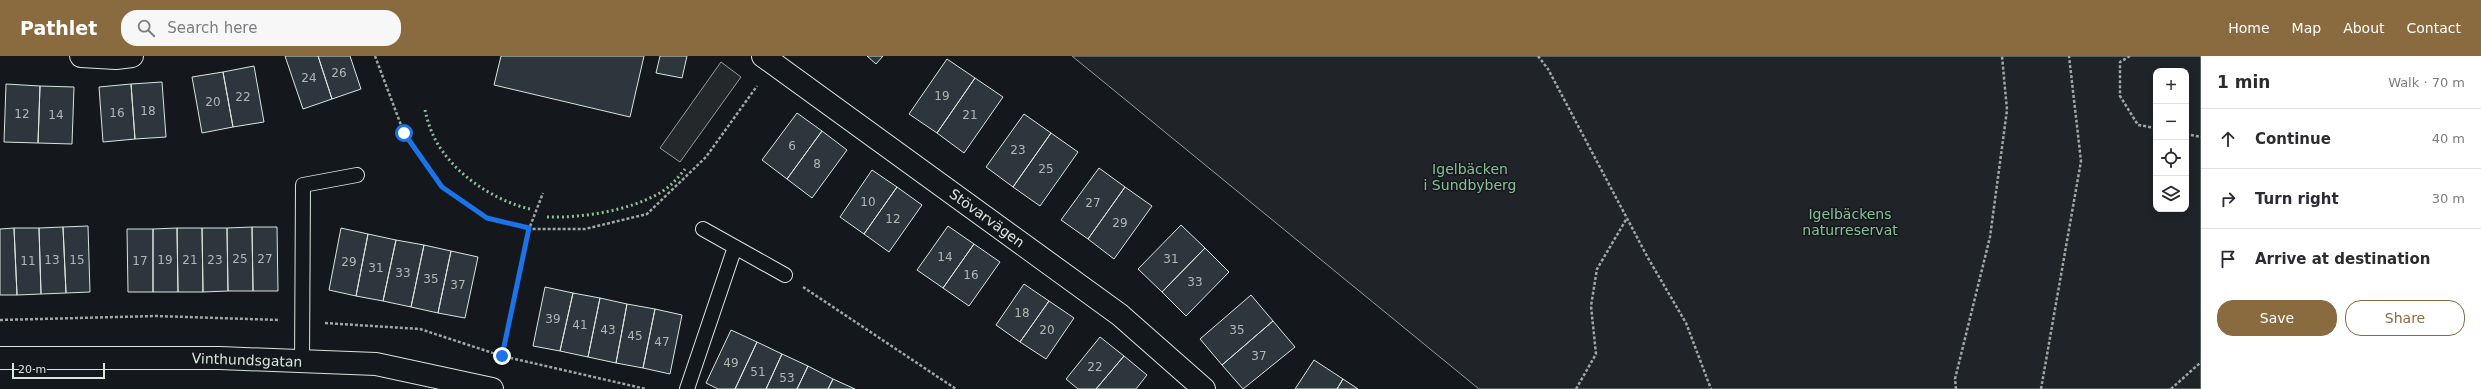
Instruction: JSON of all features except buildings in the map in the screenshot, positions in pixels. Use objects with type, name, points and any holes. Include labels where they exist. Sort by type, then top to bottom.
[{"type":"street","points":[[81,56],[116,58],[132,56]]},
{"type":"street","name":"Stövarvägen","points":[[767,59],[1120,315],[1204,389]]},
{"type":"street","name":"Vinthundsgatan","points":[[0,358],[220,358],[376,364],[496,379]]},
{"type":"lane","points":[[302,362],[303,185],[357,175]]},
{"type":"lane","points":[[703,229],[785,275]]},
{"type":"lane","points":[[687,389],[735,247]]},
{"type":"path","points":[[375,56],[404,133],[442,187],[487,218],[529,228],[585,229],[647,214],[706,156],[759,84],[767,59]]},
{"type":"path","points":[[1538,56],[1548,69],[1627,218],[1686,323],[1712,389]]},
{"type":"path","points":[[1956,389],[1955,378],[1991,229],[2007,110],[2002,56]]},
{"type":"path","points":[[2041,389],[2081,161],[2069,56]]},
{"type":"path","points":[[2130,56],[2120,62],[2120,96],[2138,125],[2153,128]]},
{"type":"path","points":[[2189,135],[2201,137]]},
{"type":"path","points":[[496,379],[529,228],[542,193]]},
{"type":"path","points":[[1576,389],[1596,354],[1591,306],[1597,269],[1627,218]]},
{"type":"path","points":[[785,275],[956,389]]},
{"type":"path","points":[[2171,389],[2201,362]]},
{"type":"green space","name":"Igelbäckens naturreservat","points":[[1072,56],[2201,56],[2201,389],[1479,389]]},
{"type":"shaded area","points":[[721,62],[741,77],[680,162],[660,148]]},
{"type":"hedge","points":[[425,110],[431,131],[441,150],[462,173],[474,183],[501,199],[530,209]]},
{"type":"hedge","points":[[547,217],[589,215],[632,205],[662,192],[673,183],[685,169]]},
{"type":"route","points":[[404,133],[442,187],[487,218],[529,228],[502,356]]},
{"type":"park label","name":"Igelbäcken i Sundbyberg","points":[[1470,178]]}]
